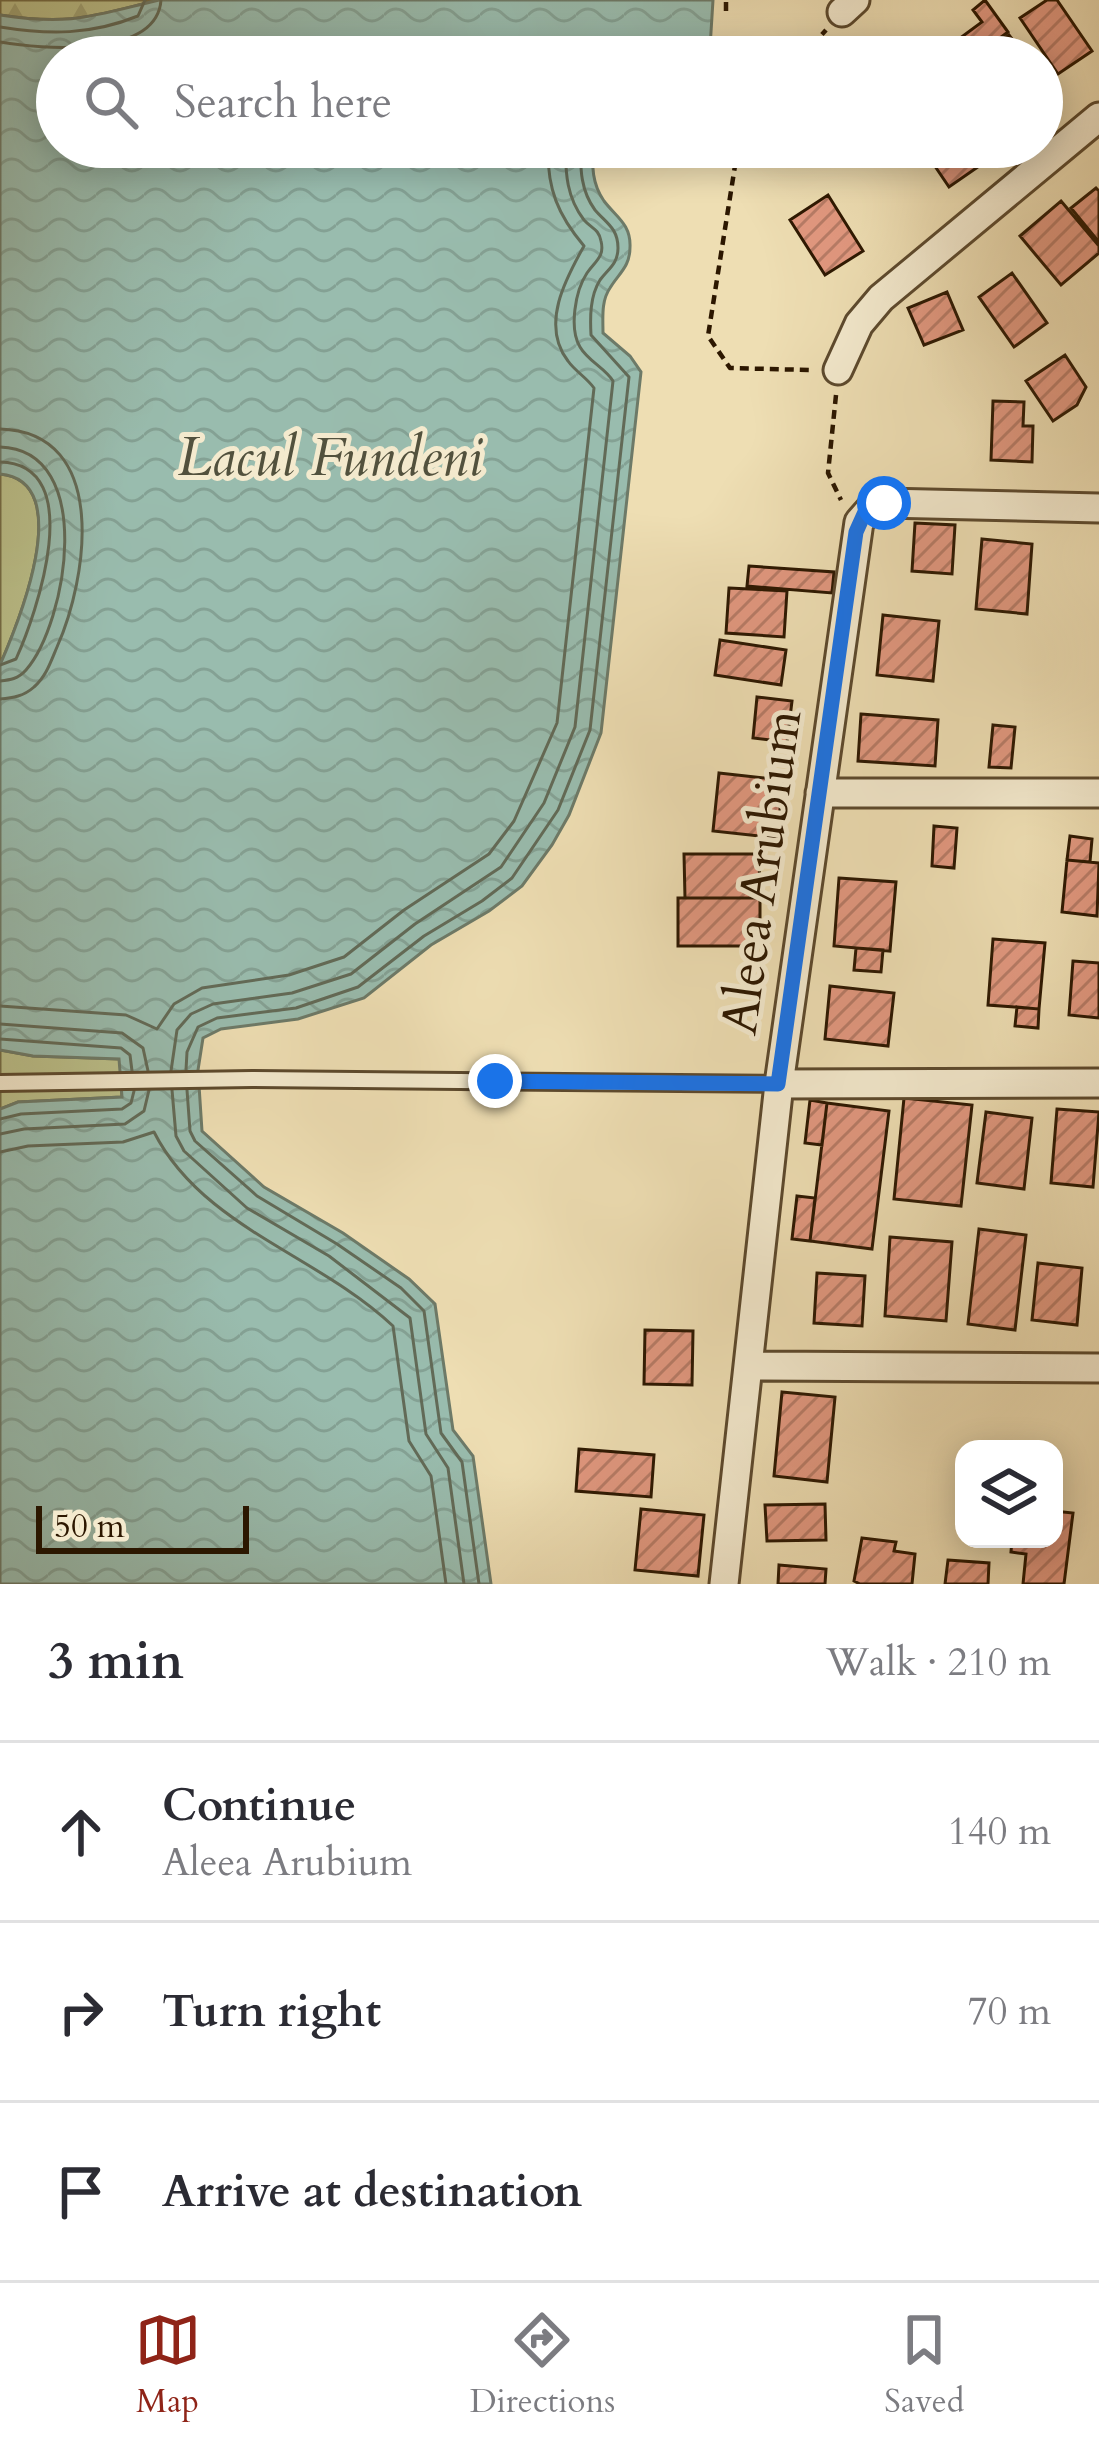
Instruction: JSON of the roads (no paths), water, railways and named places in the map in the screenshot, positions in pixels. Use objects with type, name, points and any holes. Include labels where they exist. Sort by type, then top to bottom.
[{"type":"street","points":[[1063,147],[1099,117]]},
{"type":"street","points":[[838,370],[859,324],[881,298],[1038,168]]},
{"type":"street","name":"Aleea Arubium","points":[[724,1584],[778,1084],[856,532],[865,512],[884,503],[1099,508]]},
{"type":"street","points":[[820,793],[1099,793]]},
{"type":"street","points":[[778,1084],[1099,1083]]},
{"type":"street","points":[[749,1366],[1099,1368]]},
{"type":"lane","points":[[0,1083],[252,1079],[778,1084]]},
{"type":"water","name":"Lacul Fundeni","points":[[159,0],[713,0],[711,36],[36,36],[36,168],[593,168],[604,201],[628,232],[628,260],[605,298],[603,333],[641,372],[601,733],[569,815],[522,886],[431,945],[364,998],[298,1019],[221,1029],[203,1038],[198,1070],[202,1131],[264,1187],[343,1233],[409,1279],[435,1304],[453,1430],[473,1456],[491,1584],[0,1584],[0,1109],[18,1102],[122,1097],[119,1059],[0,1050],[0,665],[28,589],[39,527],[35,501],[23,483],[0,474],[0,15],[64,19]]}]
